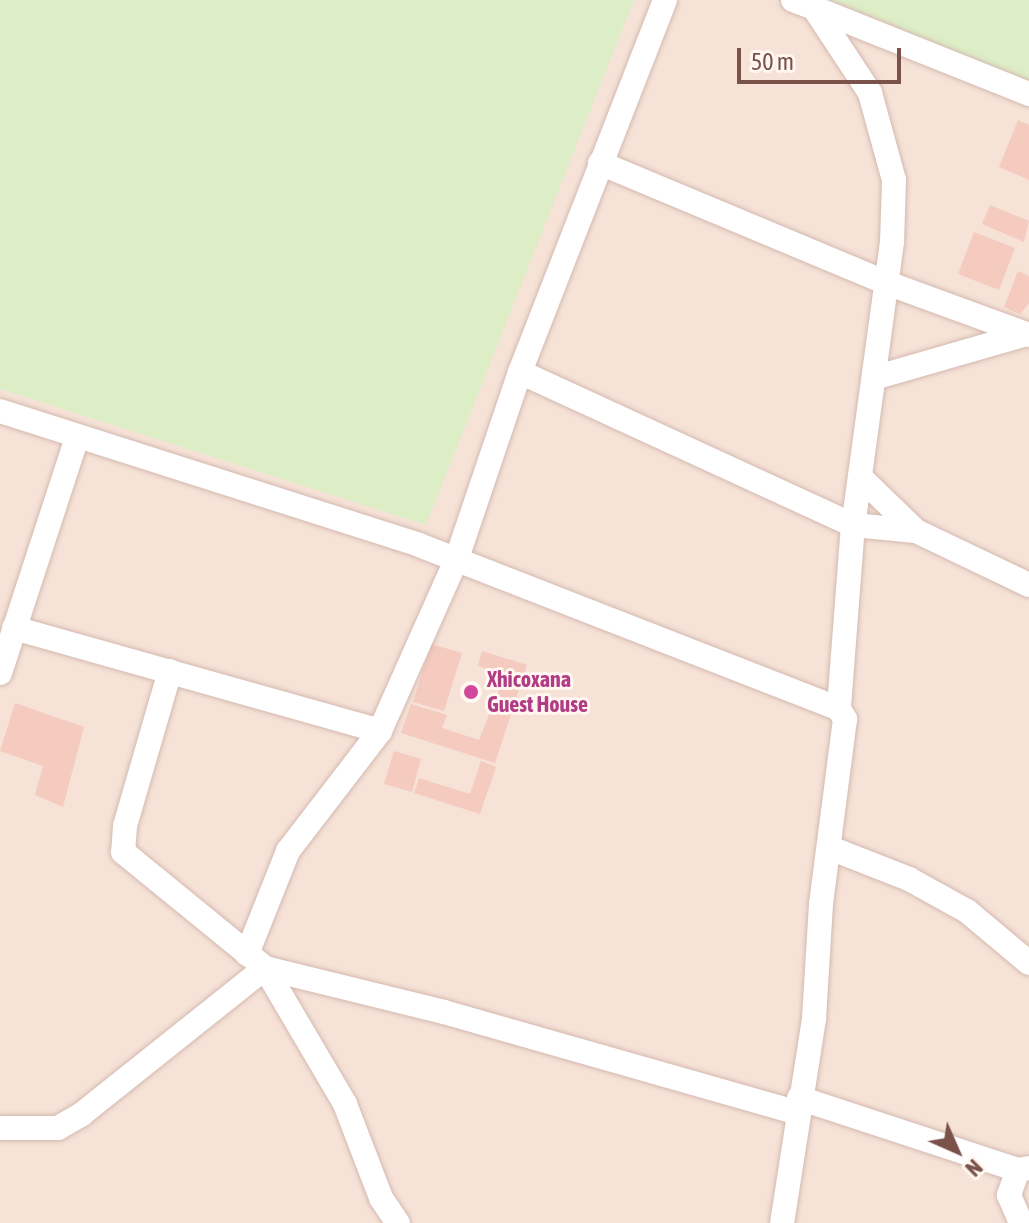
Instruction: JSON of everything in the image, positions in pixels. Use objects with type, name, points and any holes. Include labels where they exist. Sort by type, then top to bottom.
[{"type":"street","points":[[0,1128],[58,1128],[82,1114],[256,961],[288,851],[380,731],[457,558],[520,372],[665,0]]},
{"type":"street","points":[[804,4],[1029,94]]},
{"type":"street","points":[[782,1223],[814,1019],[821,904],[845,719],[839,709],[853,525],[887,283],[894,180],[870,93],[804,4]]},
{"type":"street","points":[[600,163],[887,283],[1028,334]]},
{"type":"street","points":[[874,378],[1028,334]]},
{"type":"street","points":[[520,372],[853,525],[916,531]]},
{"type":"street","points":[[0,411],[457,558],[839,709]]},
{"type":"street","points":[[0,673],[77,437]]},
{"type":"street","points":[[860,477],[916,531],[1029,585]]},
{"type":"street","points":[[14,628],[380,731]]},
{"type":"street","points":[[170,671],[120,845],[129,858],[256,961],[345,1104],[381,1198],[398,1223]]},
{"type":"street","points":[[830,848],[909,879],[967,911],[1029,963]]},
{"type":"street","points":[[256,961],[1024,1169],[1009,1195],[1021,1223]]},
{"type":"shaded area","points":[[0,0],[1029,0],[1029,1223],[0,1223]]},
{"type":"green space","points":[[0,0],[634,0],[426,525],[0,389]]},
{"type":"green space","points":[[830,0],[1029,0],[1029,81],[1010,74]]},
{"type":"building","points":[[1018,120],[1029,125],[1029,180],[999,167]]},
{"type":"building","points":[[990,205],[1029,221],[1024,242],[982,224]]},
{"type":"building","points":[[974,232],[1015,248],[999,290],[958,274]]},
{"type":"building","points":[[1018,271],[1029,276],[1029,303],[1020,314],[1004,307]]},
{"type":"building","points":[[431,644],[462,653],[444,711],[413,702]]},
{"type":"building","points":[[482,651],[527,665],[495,763],[401,733],[411,704],[447,715],[442,728],[479,740],[505,675],[478,666]]},
{"type":"building","points":[[15,703],[84,727],[63,807],[35,795],[43,766],[0,751]]},
{"type":"building","points":[[394,751],[421,759],[412,792],[384,784]]},
{"type":"building","points":[[481,761],[496,767],[480,814],[414,793],[419,778],[470,794]]},
{"type":"place","name":"Xhicoxana Guest House","points":[[471,692]]}]
